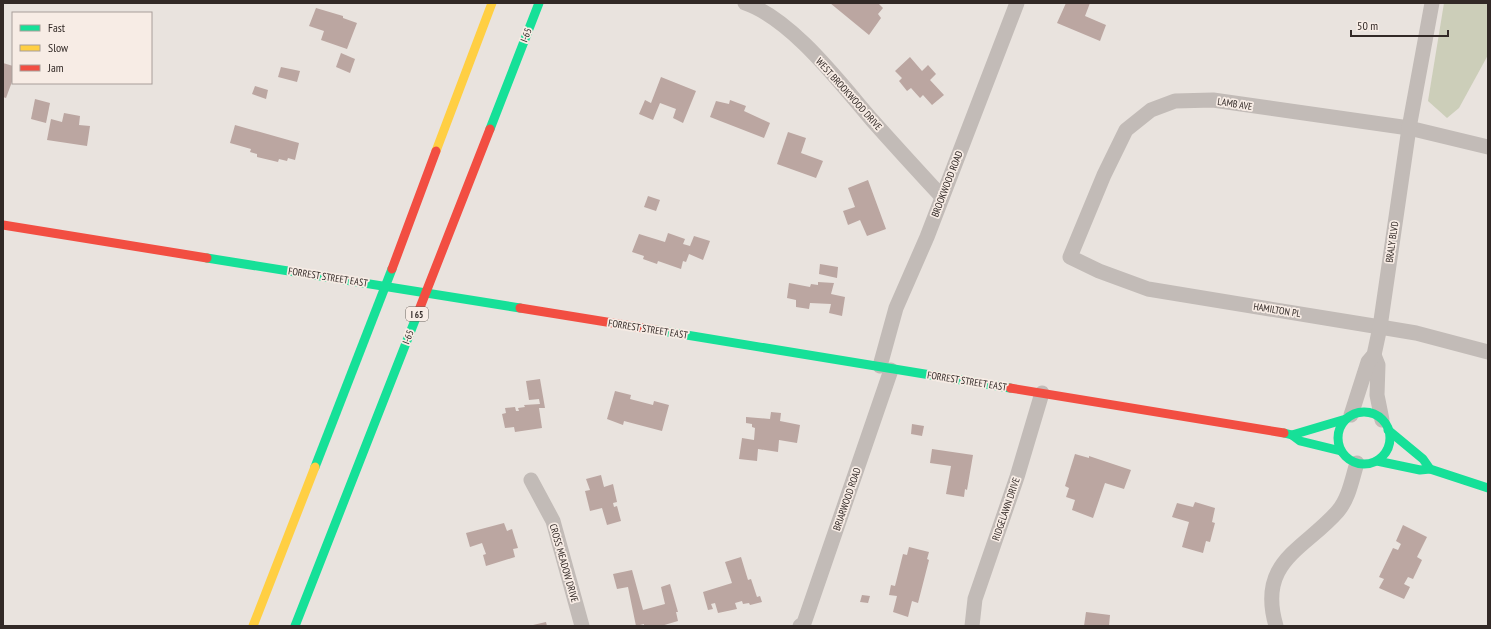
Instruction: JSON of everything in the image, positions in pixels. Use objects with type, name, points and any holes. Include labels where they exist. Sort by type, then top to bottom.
[{"type":"main road","points":[[253,626],[353,371],[492,3]]},
{"type":"main road","name":"I-65","points":[[295,626],[539,3]]},
{"type":"main road","name":"FORREST STREET EAST","points":[[3,225],[496,304],[1292,435],[1300,441],[1341,451]]},
{"type":"main road","points":[[1430,469],[1423,459],[1371,413],[1364,412],[1348,417],[1339,431],[1338,438],[1341,451],[1350,460],[1357,463],[1364,464],[1377,461],[1420,470],[1430,469],[1488,488]]},
{"type":"main road","name":"FORREST STREET EAST","points":[[1292,435],[1348,417]]},
{"type":"main road","points":[[1377,461],[1382,457],[1389,445],[1385,425]]},
{"type":"street","name":"WEST BROOKWOOD DRIVE","points":[[745,3],[775,20],[800,41],[834,76],[904,157],[942,197]]},
{"type":"street","name":"BROOKWOOD ROAD","points":[[886,368],[896,308],[942,197],[1017,3]]},
{"type":"street","name":"BRALY BLVD","points":[[1374,355],[1380,327],[1409,128],[1432,3]]},
{"type":"street","name":"LAMB AVE","points":[[1070,257],[1104,175],[1126,130],[1151,110],[1175,101],[1213,100],[1409,128],[1488,147]]},
{"type":"street","name":"HAMILTON PL","points":[[1070,257],[1099,271],[1148,289],[1380,327],[1416,334],[1488,352]]},
{"type":"street","points":[[1348,417],[1368,362],[1374,355],[1378,365],[1377,395],[1385,425]]},
{"type":"street","name":"BRIARWOOD ROAD","points":[[800,626],[804,623],[886,368]]},
{"type":"street","name":"RIDGELAWN DRIVE","points":[[972,626],[975,599],[1017,477],[1042,393]]},
{"type":"street","points":[[1276,626],[1272,588],[1277,574],[1285,560],[1296,548],[1338,511],[1346,499],[1357,463]]},
{"type":"street","name":"CROSS MEADOW DRIVE","points":[[531,480],[553,521],[582,626]]},
{"type":"green space","points":[[1444,3],[1488,3],[1488,55],[1459,108],[1447,118],[1428,101]]},
{"type":"building","points":[[830,3],[878,3],[883,8],[878,14],[881,18],[869,35]]},
{"type":"building","points":[[1066,3],[1090,3],[1085,16],[1106,25],[1100,41],[1057,23]]},
{"type":"building","points":[[316,8],[343,16],[343,18],[357,23],[347,49],[321,40],[324,31],[309,26]]},
{"type":"building","points":[[341,53],[355,59],[350,73],[336,67]]},
{"type":"building","points":[[910,57],[922,71],[928,65],[936,74],[930,80],[944,95],[932,105],[923,95],[920,98],[911,88],[907,91],[899,81],[902,78],[895,71]]},
{"type":"building","points":[[3,63],[12,66],[12,82],[6,98],[3,97]]},
{"type":"building","points":[[281,67],[300,71],[297,82],[278,77]]},
{"type":"building","points":[[661,77],[696,91],[683,123],[673,118],[676,109],[660,103],[653,120],[639,114],[645,100],[651,103]]},
{"type":"building","points":[[255,86],[268,90],[266,99],[252,94]]},
{"type":"building","points":[[35,99],[50,103],[46,123],[31,119]]},
{"type":"building","points":[[730,100],[746,106],[744,111],[770,123],[764,138],[710,117],[716,101],[729,104]]},
{"type":"building","points":[[64,113],[80,116],[79,125],[90,126],[87,146],[47,140],[51,119],[62,122]]},
{"type":"building","points":[[235,125],[299,143],[295,160],[288,158],[287,161],[279,159],[278,162],[257,157],[257,154],[250,152],[251,149],[230,143]]},
{"type":"building","points":[[788,132],[806,138],[801,153],[823,161],[816,178],[777,164]]},
{"type":"building","points":[[868,180],[886,229],[867,236],[860,220],[848,225],[843,211],[855,207],[848,188]]},
{"type":"building","points":[[648,196],[660,200],[656,211],[644,207]]},
{"type":"building","points":[[668,233],[685,239],[683,244],[690,246],[694,236],[710,241],[703,260],[689,254],[686,262],[683,261],[681,269],[658,261],[657,264],[643,259],[644,256],[632,252],[639,234],[665,242]]},
{"type":"building","points":[[820,264],[838,267],[837,278],[819,274]]},
{"type":"building","points":[[818,282],[834,283],[831,294],[845,297],[842,316],[829,313],[831,304],[810,303],[809,309],[796,307],[796,300],[787,298],[789,283],[810,287],[811,284],[818,285]]},
{"type":"building","points":[[540,379],[545,408],[539,408],[542,428],[515,432],[514,427],[505,428],[502,414],[506,413],[505,408],[515,407],[516,411],[519,411],[518,408],[525,407],[524,405],[540,404],[539,399],[529,400],[526,381]]},
{"type":"building","points":[[615,391],[631,395],[630,399],[653,405],[654,401],[669,405],[662,431],[624,421],[623,425],[607,419]]},
{"type":"building","points":[[771,412],[781,413],[780,421],[800,425],[797,443],[779,440],[778,452],[758,449],[757,461],[739,459],[742,438],[754,440],[755,428],[752,427],[752,424],[746,423],[746,417],[770,419]]},
{"type":"building","points":[[912,424],[924,426],[922,436],[911,434]]},
{"type":"building","points":[[932,449],[973,455],[967,490],[965,489],[964,497],[946,494],[951,466],[930,463]]},
{"type":"building","points":[[1075,454],[1089,458],[1089,456],[1131,470],[1124,489],[1105,483],[1093,518],[1072,510],[1075,500],[1066,497],[1069,488],[1065,486]]},
{"type":"building","points":[[601,475],[604,487],[613,484],[617,502],[613,503],[614,507],[617,506],[621,521],[607,525],[602,508],[590,511],[585,491],[590,490],[586,479]]},
{"type":"building","points":[[1195,502],[1215,508],[1212,522],[1215,523],[1210,542],[1206,541],[1203,553],[1182,547],[1189,522],[1172,517],[1177,503],[1193,507]]},
{"type":"building","points":[[504,523],[507,531],[512,529],[518,548],[513,549],[515,557],[486,566],[483,555],[486,554],[482,543],[470,547],[466,533]]},
{"type":"building","points":[[1403,525],[1427,537],[1417,557],[1422,560],[1413,579],[1408,577],[1404,584],[1410,587],[1404,599],[1379,588],[1384,579],[1379,577],[1393,548],[1398,550],[1401,544],[1396,541]]},
{"type":"building","points":[[909,547],[929,552],[927,559],[929,560],[918,603],[912,601],[908,617],[893,612],[897,596],[889,595],[891,585],[895,586],[903,554],[907,555]]},
{"type":"building","points":[[741,557],[748,580],[751,579],[757,597],[760,596],[762,602],[750,605],[749,603],[743,604],[742,601],[735,603],[737,609],[718,613],[715,603],[711,604],[713,609],[708,610],[703,592],[732,583],[725,562]]},
{"type":"building","points":[[632,570],[643,610],[665,604],[661,587],[670,584],[678,612],[676,612],[678,621],[661,626],[644,626],[644,624],[636,626],[628,587],[617,589],[613,574]]},
{"type":"building","points":[[862,595],[870,596],[868,603],[860,602]]},
{"type":"building","points":[[1086,612],[1110,615],[1109,626],[1084,626]]},
{"type":"building","points":[[546,622],[547,626],[533,626],[533,625]]},
{"type":"traffic: fast","points":[[490,129],[539,3]]},
{"type":"traffic: fast","points":[[207,258],[520,308]]},
{"type":"traffic: fast","points":[[315,467],[392,269]]},
{"type":"traffic: fast","points":[[295,626],[419,310]]},
{"type":"traffic: fast","points":[[656,330],[1010,388]]},
{"type":"traffic: fast","points":[[1364,412],[1378,416],[1386,424],[1390,438],[1386,452],[1378,460],[1364,464],[1350,460],[1342,452],[1338,438],[1342,424],[1350,416],[1364,412]]},
{"type":"traffic: fast","points":[[1292,435],[1346,419]]},
{"type":"traffic: fast","points":[[1388,430],[1423,459],[1430,469],[1488,488]]},
{"type":"traffic: fast","points":[[1284,433],[1292,435],[1300,441],[1341,451]]},
{"type":"traffic: fast","points":[[1377,461],[1420,470],[1430,469]]},
{"type":"traffic: slow","points":[[436,151],[492,3]]},
{"type":"traffic: slow","points":[[253,626],[315,467]]},
{"type":"traffic: jam","points":[[419,310],[490,129]]},
{"type":"traffic: jam","points":[[392,269],[436,151]]},
{"type":"traffic: jam","points":[[3,225],[207,258]]},
{"type":"traffic: jam","points":[[520,308],[656,330]]},
{"type":"traffic: jam","points":[[1010,388],[1284,433]]}]
